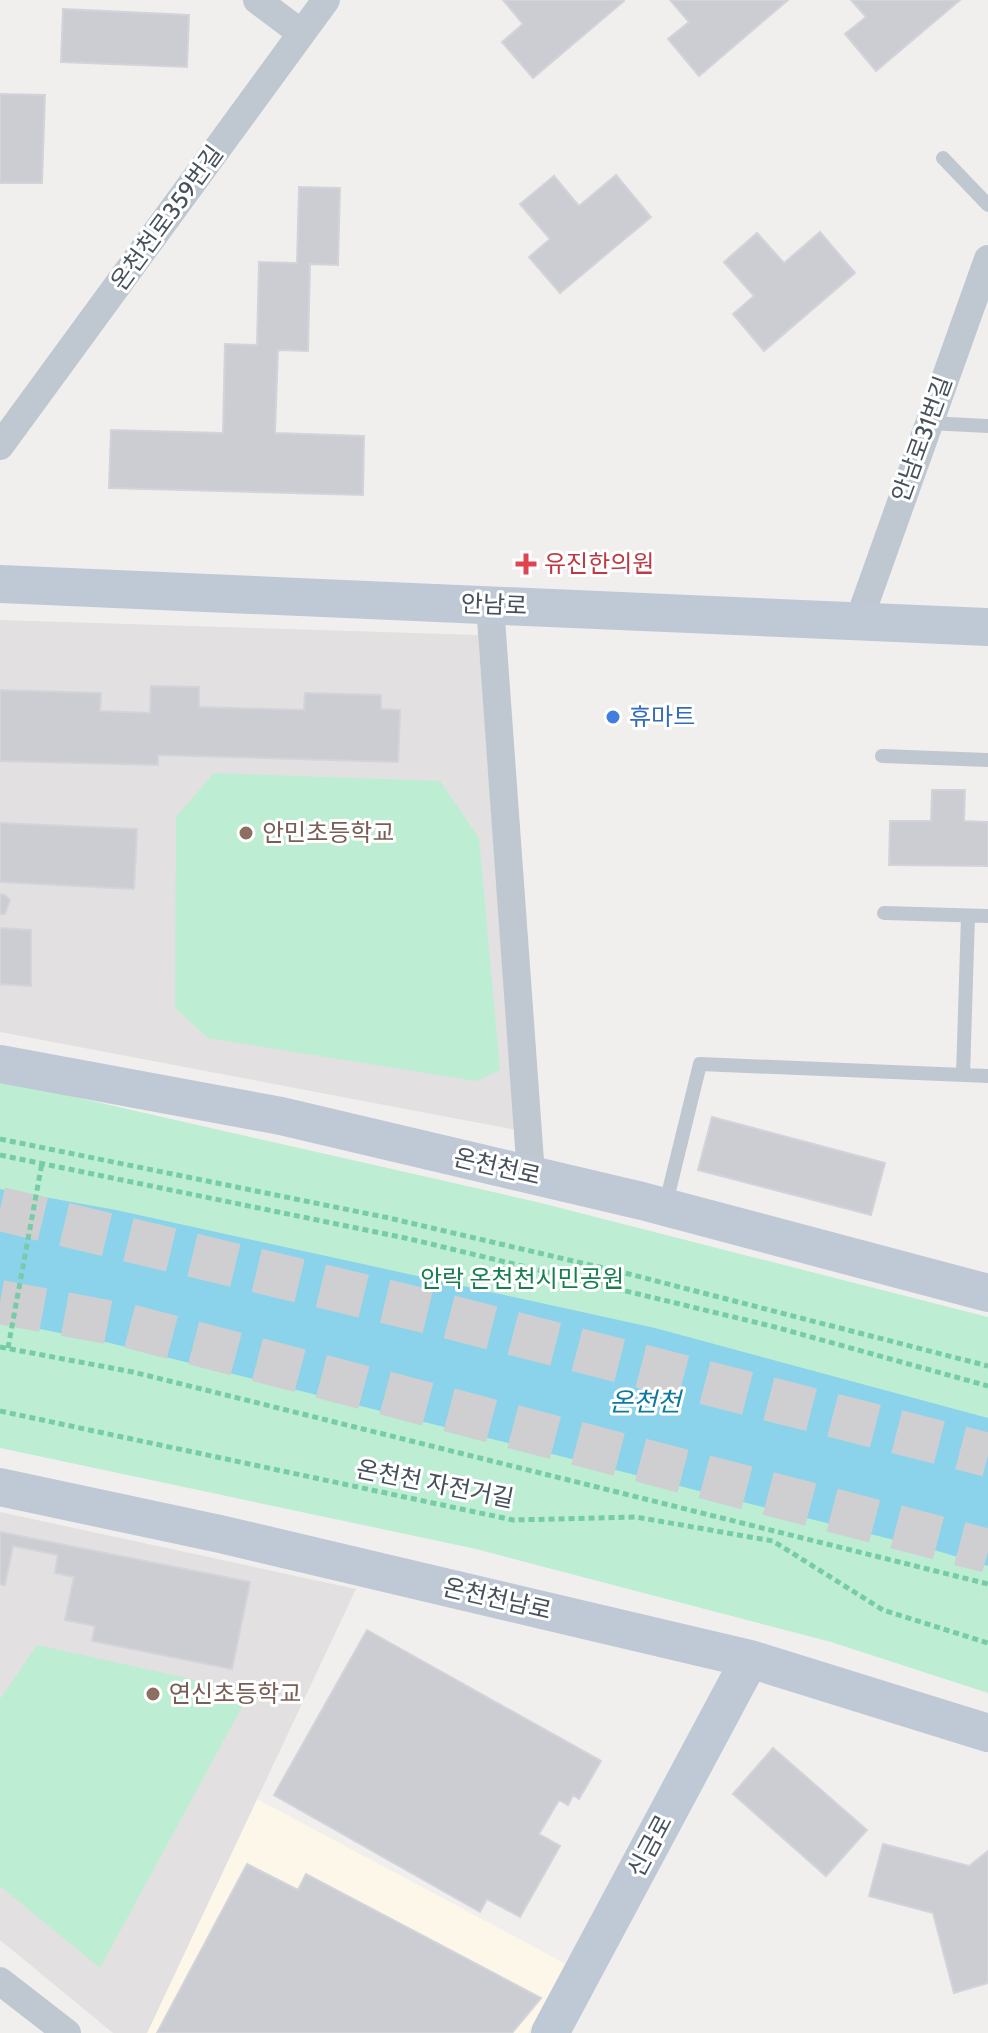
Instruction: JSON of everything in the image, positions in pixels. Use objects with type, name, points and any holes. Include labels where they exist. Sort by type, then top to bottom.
[{"type":"street","points":[[257,0],[301,33]]},
{"type":"street","name":"온천천로359번길","points":[[0,446],[326,0]]},
{"type":"street","name":"안남로31번길","points":[[859,620],[988,259]]},
{"type":"street","name":"안남로","points":[[0,584],[988,627]]},
{"type":"street","points":[[490,605],[531,1175]]},
{"type":"street","name":"온천천로","points":[[0,1064],[281,1116],[665,1207],[988,1293]]},
{"type":"street","name":"온천천남로","points":[[0,1487],[220,1534],[750,1659],[988,1733]]},
{"type":"street","name":"신금로","points":[[550,2033],[750,1659]]},
{"type":"street","points":[[0,1981],[67,2033]]},
{"type":"lane","points":[[943,158],[988,205]]},
{"type":"lane","points":[[928,423],[988,426]]},
{"type":"lane","points":[[882,756],[988,760]]},
{"type":"lane","points":[[884,913],[988,916]]},
{"type":"lane","points":[[963,1075],[968,916]]},
{"type":"lane","points":[[665,1207],[700,1064],[988,1076]]},
{"type":"path","points":[[0,1139],[389,1218],[629,1274],[988,1366]]},
{"type":"path","points":[[0,1155],[410,1239],[775,1327],[988,1386]]},
{"type":"path","points":[[8,1348],[42,1163]]},
{"type":"path","points":[[0,1347],[148,1375],[988,1584]]},
{"type":"path","name":"온천천 자전거길","points":[[0,1411],[513,1520],[636,1517],[773,1541],[883,1610],[988,1643]]},
{"type":"shaded area","name":"안민초등학교","points":[[0,620],[478,635],[516,1130],[0,1032]]},
{"type":"shaded area","name":"연신초등학교","points":[[0,1512],[356,1589],[147,2033],[113,2033],[0,1940]]},
{"type":"shaded area","points":[[257,1799],[566,1964],[528,2033],[147,2033]]},
{"type":"green space","points":[[214,773],[440,781],[479,838],[500,1070],[476,1081],[208,1038],[175,1008],[176,817]]},
{"type":"green space","name":"안락 온천천시민공원","points":[[0,1080],[537,1202],[988,1317],[988,1693],[831,1642],[476,1549],[0,1448]]},
{"type":"green space","points":[[37,1645],[250,1692],[100,1968],[0,1886],[0,1699]]},
{"type":"water","name":"온천천","points":[[0,1189],[116,1210],[655,1328],[988,1418],[988,1566],[110,1343],[0,1321]]},
{"type":"building","points":[[503,0],[624,1],[533,78],[502,42],[523,24]]},
{"type":"building","points":[[670,0],[788,0],[699,76],[668,39],[689,22]]},
{"type":"building","points":[[851,0],[960,0],[876,71],[845,34],[866,17]]},
{"type":"building","points":[[63,9],[189,15],[187,67],[61,62]]},
{"type":"building","points":[[0,94],[45,95],[42,183],[0,183]]},
{"type":"building","points":[[616,175],[651,217],[560,293],[529,257],[550,239],[520,204],[554,176],[579,206]]},
{"type":"building","points":[[299,187],[340,188],[338,265],[310,264],[308,351],[278,350],[275,433],[364,436],[363,495],[109,488],[111,430],[223,433],[225,344],[257,345],[259,262],[297,263]]},
{"type":"building","points":[[820,232],[855,273],[764,351],[733,314],[754,296],[724,262],[757,233],[784,263]]},
{"type":"building","points":[[151,686],[199,687],[199,707],[304,710],[305,693],[381,695],[381,709],[400,710],[398,762],[158,755],[158,765],[0,761],[0,690],[101,693],[100,711],[150,713]]},
{"type":"building","points":[[932,790],[965,790],[964,821],[988,822],[988,866],[889,865],[890,821],[931,821]]},
{"type":"building","points":[[0,823],[137,829],[134,889],[0,882]]},
{"type":"building","points":[[0,894],[10,900],[5,914],[0,914]]},
{"type":"building","points":[[0,928],[31,930],[31,986],[0,984]]},
{"type":"building","points":[[712,1117],[885,1163],[871,1215],[698,1170]]},
{"type":"building","points":[[0,1532],[250,1582],[232,1669],[92,1641],[95,1626],[65,1620],[74,1577],[55,1573],[58,1555],[13,1546],[5,1585],[0,1584]]},
{"type":"building","points":[[367,1630],[601,1761],[579,1799],[573,1795],[568,1805],[559,1800],[539,1834],[560,1846],[520,1917],[487,1899],[480,1912],[274,1795]]},
{"type":"building","points":[[773,1748],[867,1830],[826,1876],[733,1794]]},
{"type":"building","points":[[883,1844],[969,1866],[988,1851],[988,1983],[954,1993],[933,1913],[869,1896]]},
{"type":"building","points":[[247,1864],[298,1890],[306,1874],[541,1998],[512,2033],[157,2033]]},
{"type":"tunnel","points":[[0,1209],[430,1312],[988,1455]]},
{"type":"tunnel","points":[[0,1302],[129,1326],[988,1551]]},
{"type":"place","name":"유진한의원","points":[[526,564]]},
{"type":"place","name":"휴마트","points":[[613,717]]},
{"type":"place","name":"안민초등학교","points":[[246,833]]},
{"type":"place","name":"연신초등학교","points":[[153,1694]]}]
